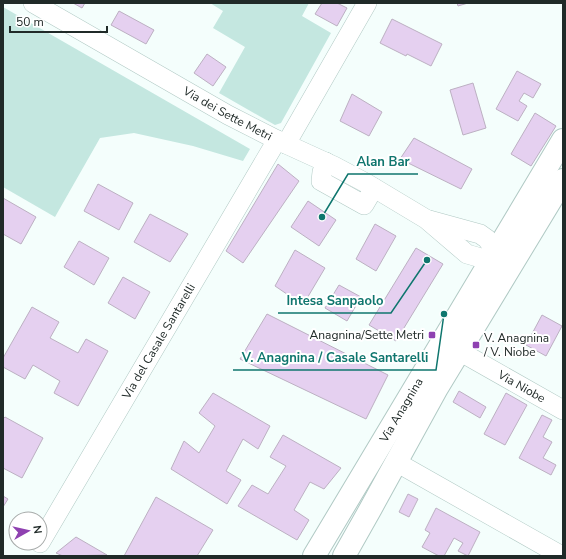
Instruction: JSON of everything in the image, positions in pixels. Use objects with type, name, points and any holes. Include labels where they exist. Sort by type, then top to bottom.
[{"type":"main road","name":"Via Anagnina","points":[[344,556],[459,351],[563,140]]},
{"type":"main road","name":"Via Anagnina","points":[[314,556],[505,257],[563,180]]},
{"type":"street","name":"Via dei Sette Metri","points":[[33,3],[214,108],[326,162],[374,188],[426,219],[467,254],[481,258],[505,257]]},
{"type":"street","name":"Via del Casale Santarelli","points":[[48,530],[367,3]]},
{"type":"street","name":"Via Niobe","points":[[459,351],[563,410]]},
{"type":"street","points":[[396,462],[562,556]]},
{"type":"green space","points":[[210,3],[309,3],[302,16],[331,33],[281,123],[275,125],[219,93],[245,47],[213,28],[223,11]]},
{"type":"green space","points":[[3,7],[250,149],[243,161],[193,146],[134,133],[100,138],[55,217],[3,187]]},
{"type":"building","points":[[73,3],[85,3],[82,8]]},
{"type":"building","points":[[322,3],[337,3],[347,8],[337,26],[315,14]]},
{"type":"building","points":[[457,3],[468,3],[458,6]]},
{"type":"building","points":[[119,11],[154,30],[146,44],[111,25]]},
{"type":"building","points":[[392,19],[442,44],[431,66],[380,43]]},
{"type":"building","points":[[207,54],[226,67],[213,86],[194,73]]},
{"type":"building","points":[[517,71],[541,84],[533,98],[524,93],[519,101],[527,106],[518,121],[496,109]]},
{"type":"building","points":[[473,83],[486,128],[463,135],[450,90]]},
{"type":"building","points":[[352,94],[382,112],[369,136],[340,121]]},
{"type":"building","points":[[535,113],[556,126],[531,166],[511,154]]},
{"type":"building","points":[[414,138],[472,169],[461,189],[400,159]]},
{"type":"building","points":[[278,164],[299,181],[243,263],[226,251]]},
{"type":"building","points":[[98,184],[133,203],[119,230],[84,211]]},
{"type":"building","points":[[3,198],[36,217],[21,244],[3,234]]},
{"type":"building","points":[[308,201],[336,220],[319,246],[291,227]]},
{"type":"building","points":[[150,214],[188,234],[170,262],[134,242]]},
{"type":"building","points":[[375,224],[396,236],[376,271],[356,259]]},
{"type":"building","points":[[79,241],[109,258],[94,285],[64,267]]},
{"type":"building","points":[[416,248],[443,264],[396,341],[369,325]]},
{"type":"building","points":[[295,250],[325,268],[303,305],[275,286]]},
{"type":"building","points":[[123,277],[150,292],[135,319],[108,303]]},
{"type":"building","points":[[339,285],[361,297],[347,321],[325,308]]},
{"type":"building","points":[[32,307],[59,322],[50,338],[78,353],[86,339],[108,351],[78,406],[54,393],[60,381],[33,365],[25,379],[3,367],[3,358]]},
{"type":"building","points":[[267,314],[388,375],[366,419],[240,359]]},
{"type":"building","points":[[542,315],[562,326],[546,356],[526,345]]},
{"type":"building","points":[[459,391],[486,407],[480,418],[453,402]]},
{"type":"building","points":[[213,393],[270,426],[258,449],[243,439],[226,471],[241,480],[227,504],[171,469],[184,441],[199,453],[215,426],[199,413]]},
{"type":"building","points":[[506,393],[527,405],[505,445],[484,434]]},
{"type":"building","points":[[542,415],[552,420],[543,437],[552,442],[543,458],[556,465],[551,475],[519,458]]},
{"type":"building","points":[[5,417],[43,438],[22,478],[3,468],[3,419]]},
{"type":"building","points":[[283,435],[341,468],[324,489],[310,482],[294,510],[309,520],[297,540],[238,506],[252,485],[268,494],[286,466],[270,457]]},
{"type":"building","points":[[408,494],[418,499],[409,517],[399,512]]},
{"type":"building","points":[[3,496],[8,499],[3,507]]},
{"type":"building","points":[[156,497],[213,530],[197,556],[124,556]]},
{"type":"building","points":[[436,508],[480,532],[468,556],[458,551],[463,543],[454,538],[444,556],[439,556],[422,547],[430,533],[425,530]]},
{"type":"building","points":[[76,537],[107,555],[63,556],[56,553]]},
{"type":"place","name":"Alan Bar","points":[[322,217]]},
{"type":"place","name":"Intesa Sanpaolo","points":[[427,260]]},
{"type":"place","name":"V. Anagnina / Casale Santarelli","points":[[444,314]]},
{"type":"place","name":"Anagnina/Sette Metri","points":[[432,335]]},
{"type":"place","name":"V. Anagnina / V. Niobe","points":[[476,345]]}]
